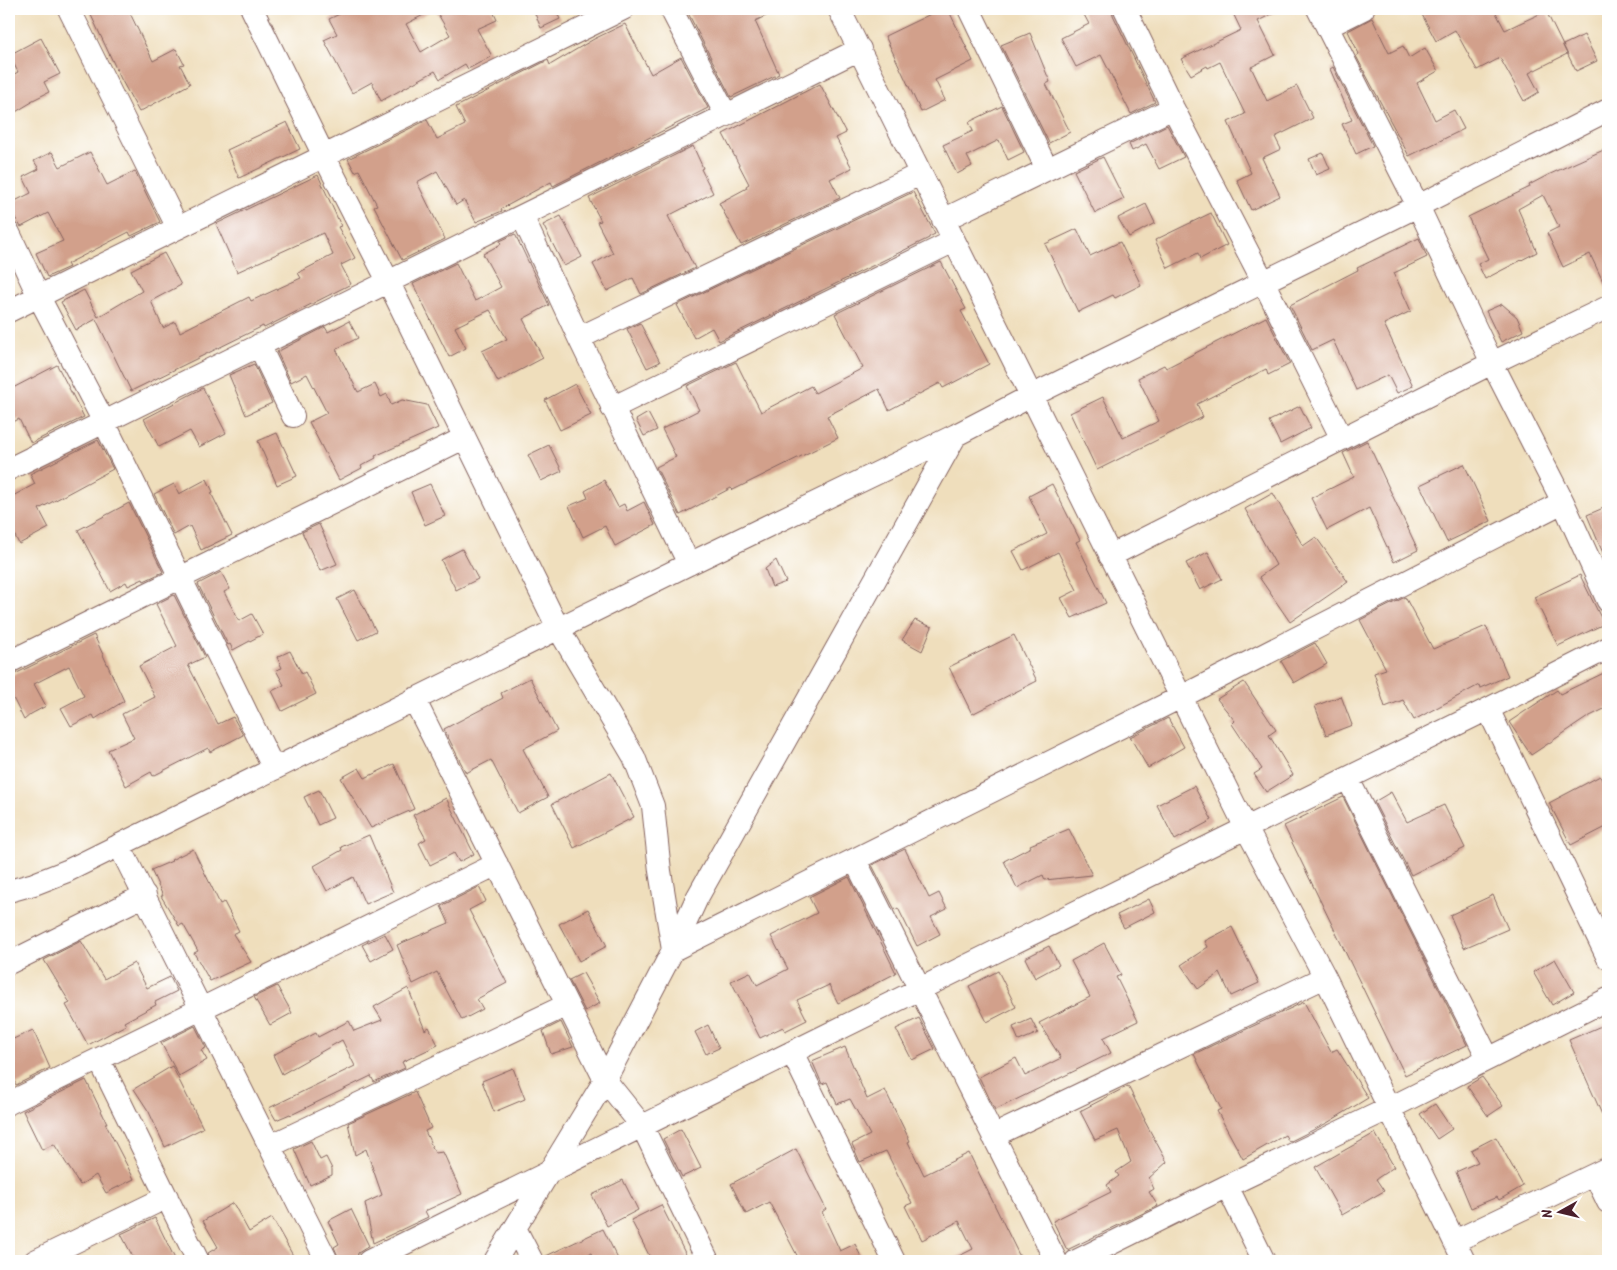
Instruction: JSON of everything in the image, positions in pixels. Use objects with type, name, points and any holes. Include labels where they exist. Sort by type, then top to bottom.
[{"type":"street","points":[[69,9],[178,228]]},
{"type":"street","points":[[9,311],[624,9]]},
{"type":"street","points":[[671,9],[726,115]]},
{"type":"street","points":[[839,9],[1180,697],[1246,828],[1325,977],[1460,1251],[1602,1171],[1608,1202]]},
{"type":"street","points":[[970,9],[1047,169]]},
{"type":"street","points":[[1125,9],[1173,108],[1264,281],[1342,439]]},
{"type":"street","points":[[1363,9],[1323,18],[1418,206],[1492,363],[1563,502],[1608,601]]},
{"type":"street","points":[[256,10],[324,156],[558,628],[634,757],[653,806],[660,871],[673,950]]},
{"type":"street","points":[[9,469],[860,49]]},
{"type":"street","points":[[943,220],[1173,108]]},
{"type":"street","points":[[9,890],[34,884],[67,871],[558,628],[956,435],[1608,110]]},
{"type":"street","points":[[578,338],[920,174]]},
{"type":"street","points":[[522,216],[578,338],[689,564]]},
{"type":"street","points":[[9,233],[274,768]]},
{"type":"street","points":[[612,408],[954,241]]},
{"type":"street","points":[[1110,556],[1492,363],[1608,307]]},
{"type":"street","points":[[259,345],[292,416]]},
{"type":"street","points":[[495,1261],[551,1172],[605,1080],[673,950],[697,898],[956,435]]},
{"type":"street","points":[[9,662],[464,438]]},
{"type":"street","points":[[673,950],[1180,697],[1563,502]]},
{"type":"street","points":[[369,1261],[1348,779],[1608,648]]},
{"type":"street","points":[[414,699],[605,1080],[642,1126],[708,1261]]},
{"type":"street","points":[[1488,709],[1608,958]]},
{"type":"street","points":[[1348,779],[1488,1058]]},
{"type":"street","points":[[119,845],[327,1261]]},
{"type":"street","points":[[855,860],[1056,1261]]},
{"type":"street","points":[[9,1103],[496,864]]},
{"type":"street","points":[[9,963],[144,895]]},
{"type":"street","points":[[993,1136],[1325,977]]},
{"type":"street","points":[[1076,1261],[1390,1108],[1608,998]]},
{"type":"street","points":[[270,1146],[567,1005]]},
{"type":"street","points":[[792,1052],[894,1261]]},
{"type":"street","points":[[99,1059],[198,1261]]},
{"type":"street","points":[[1227,1186],[1264,1261]]},
{"type":"street","points":[[35,1261],[167,1197]]},
{"type":"street","points":[[515,1228],[532,1261]]},
{"type":"building","points":[[98,9],[111,9],[114,14],[128,9],[153,61],[176,49],[184,64],[180,65],[190,84],[139,112],[90,13]]},
{"type":"building","points":[[350,9],[435,9],[492,9],[497,20],[477,29],[492,56],[468,69],[465,64],[440,79],[435,71],[381,101],[372,82],[352,93],[324,40],[337,34],[329,19]],"holes":[[[435,9],[450,35],[421,52],[406,24]]]},
{"type":"building","points":[[533,9],[555,9],[560,19],[541,28]]},
{"type":"building","points":[[686,9],[781,9],[755,21],[779,74],[731,97]]},
{"type":"building","points":[[941,9],[948,9],[973,61],[935,80],[945,100],[921,112],[885,36]]},
{"type":"building","points":[[1081,9],[1112,9],[1113,15],[1155,102],[1131,114],[1101,55],[1076,67],[1061,38],[1089,24]]},
{"type":"building","points":[[1231,9],[1282,9],[1258,21],[1275,55],[1251,67],[1267,101],[1297,86],[1313,118],[1275,137],[1281,149],[1262,158],[1280,196],[1251,210],[1237,180],[1251,173],[1228,122],[1245,114],[1220,62],[1208,68],[1207,66],[1191,75],[1181,59],[1241,30]]},
{"type":"building","points":[[1419,9],[1494,9],[1505,30],[1546,11],[1567,54],[1529,73],[1539,92],[1524,101],[1500,58],[1477,70],[1455,30],[1436,41]]},
{"type":"building","points":[[1372,18],[1389,53],[1403,46],[1409,58],[1425,48],[1438,71],[1417,83],[1435,120],[1454,110],[1464,129],[1409,156],[1356,56],[1359,54],[1348,31]]},
{"type":"building","points":[[625,24],[651,74],[681,57],[708,108],[553,186],[551,182],[501,209],[502,211],[476,222],[464,200],[456,205],[437,171],[417,182],[445,239],[402,260],[374,206],[377,205],[359,170],[355,172],[348,159],[427,120],[437,139],[465,125],[456,107],[548,60],[550,65],[594,39]]},
{"type":"building","points":[[1030,33],[1050,82],[1046,84],[1070,132],[1049,143],[1001,45]]},
{"type":"building","points":[[1584,35],[1597,61],[1576,71],[1563,45]]},
{"type":"building","points":[[41,38],[60,74],[44,82],[49,92],[31,101],[9,116],[9,77],[18,72],[9,55]]},
{"type":"building","points":[[1333,67],[1373,146],[1356,154],[1342,124],[1352,120],[1330,69]]},
{"type":"building","points":[[820,84],[846,133],[836,138],[852,168],[830,179],[840,198],[741,245],[719,203],[747,188],[746,186],[749,184],[723,134]]},
{"type":"building","points":[[1002,106],[1024,152],[1008,160],[999,140],[967,156],[972,166],[957,174],[943,145],[973,131],[969,122]]},
{"type":"building","points":[[287,122],[300,149],[239,178],[227,150]]},
{"type":"building","points":[[1167,125],[1184,157],[1159,169],[1146,144],[1132,151],[1129,144]]},
{"type":"building","points":[[693,146],[703,168],[701,169],[713,193],[668,216],[695,268],[641,294],[633,278],[607,291],[593,264],[613,253],[597,222],[601,221],[589,198]]},
{"type":"building","points":[[1608,148],[1608,292],[1590,254],[1563,267],[1547,233],[1559,227],[1543,195],[1518,209],[1537,252],[1485,279],[1478,264],[1488,259],[1468,217],[1530,187],[1529,185],[1548,175]]},
{"type":"building","points":[[52,152],[60,167],[90,152],[107,185],[135,171],[160,222],[131,236],[129,232],[67,264],[69,267],[47,277],[36,253],[63,241],[48,213],[21,227],[9,208],[9,204],[31,193],[23,177],[39,169],[34,161]]},
{"type":"building","points":[[1323,153],[1330,169],[1316,175],[1309,159]]},
{"type":"building","points":[[1103,157],[1124,199],[1095,213],[1074,171]]},
{"type":"building","points":[[318,175],[341,226],[338,227],[355,258],[341,265],[351,284],[264,328],[263,326],[131,391],[96,319],[76,330],[61,302],[84,290],[98,317],[142,291],[131,270],[164,253],[181,285],[151,301],[163,328],[175,322],[180,332],[249,297],[251,301],[301,278],[298,273],[333,255],[323,233],[237,272],[216,224]]},
{"type":"building","points":[[913,192],[935,234],[929,238],[719,341],[712,328],[694,338],[677,305]]},
{"type":"building","points":[[1146,204],[1155,223],[1129,237],[1118,218]]},
{"type":"building","points":[[1211,213],[1227,245],[1200,259],[1198,253],[1168,268],[1155,240]]},
{"type":"building","points":[[561,216],[582,257],[564,266],[543,225]]},
{"type":"building","points":[[1077,229],[1090,256],[1120,242],[1141,285],[1115,298],[1113,295],[1078,312],[1045,244]]},
{"type":"building","points":[[515,234],[549,305],[523,319],[543,358],[498,382],[482,351],[507,339],[490,310],[455,327],[466,348],[449,357],[413,284],[456,263],[475,301],[501,287],[483,254],[501,244],[500,241]]},
{"type":"building","points":[[1419,238],[1427,257],[1394,273],[1411,311],[1384,324],[1413,386],[1397,393],[1388,375],[1356,390],[1333,340],[1312,350],[1290,305],[1358,270],[1357,268]]},
{"type":"building","points":[[941,262],[966,309],[961,311],[989,364],[943,388],[940,383],[889,410],[879,389],[827,416],[838,438],[733,490],[731,488],[680,515],[656,467],[676,457],[662,429],[699,410],[687,386],[736,362],[761,412],[811,386],[815,393],[863,368],[835,314]]},
{"type":"building","points":[[1502,304],[1517,317],[1523,331],[1501,342],[1486,311]]},
{"type":"building","points":[[1266,317],[1290,364],[1268,375],[1266,369],[1197,404],[1203,417],[1097,470],[1070,413],[1103,397],[1123,438],[1159,421],[1138,378],[1164,365],[1166,368]]},
{"type":"building","points":[[349,321],[358,338],[336,349],[358,392],[375,384],[381,397],[387,394],[391,405],[402,400],[427,405],[438,428],[375,456],[376,458],[361,466],[362,468],[339,480],[309,422],[327,413],[307,374],[291,382],[277,352],[325,327],[328,332]]},
{"type":"building","points":[[640,323],[660,362],[647,368],[627,329]]},
{"type":"building","points":[[254,364],[272,403],[246,415],[229,375]]},
{"type":"building","points":[[57,365],[84,417],[31,443],[19,419],[9,424],[9,390]]},
{"type":"building","points":[[575,384],[591,415],[560,430],[545,400]]},
{"type":"building","points":[[203,388],[226,433],[199,447],[190,431],[159,447],[144,419]]},
{"type":"building","points":[[1300,406],[1311,428],[1280,444],[1269,421]]},
{"type":"building","points":[[648,413],[657,430],[644,436],[636,420]]},
{"type":"building","points":[[277,433],[297,476],[277,485],[258,441]]},
{"type":"building","points":[[98,440],[113,469],[39,509],[49,528],[19,544],[9,524],[9,498],[35,484],[30,474]]},
{"type":"building","points":[[1367,441],[1418,550],[1394,562],[1369,508],[1327,530],[1311,498],[1354,477],[1343,453]]},
{"type":"building","points":[[549,445],[562,471],[541,481],[528,455]]},
{"type":"building","points":[[1464,464],[1491,521],[1447,542],[1420,485]]},
{"type":"building","points":[[207,479],[213,492],[211,493],[232,535],[201,550],[190,526],[174,535],[154,494],[174,484],[179,494]]},
{"type":"building","points":[[604,480],[618,507],[624,504],[627,511],[644,502],[655,525],[615,546],[605,526],[583,537],[569,506],[588,498],[585,491]]},
{"type":"building","points":[[430,484],[445,516],[425,525],[411,492]]},
{"type":"building","points":[[1052,484],[1080,540],[1076,542],[1106,603],[1072,618],[1061,598],[1077,590],[1058,552],[1023,570],[1013,551],[1047,534],[1029,496]]},
{"type":"building","points":[[1273,493],[1303,546],[1316,537],[1348,582],[1290,622],[1259,577],[1276,565],[1245,509]]},
{"type":"building","points":[[129,503],[163,572],[128,586],[126,582],[110,591],[78,530]]},
{"type":"building","points":[[1608,506],[1608,565],[1587,515]]},
{"type":"building","points":[[319,524],[337,564],[320,571],[302,532]]},
{"type":"building","points":[[462,549],[478,579],[456,590],[441,560]]},
{"type":"building","points":[[1208,552],[1222,579],[1200,590],[1186,563]]},
{"type":"building","points":[[776,560],[786,582],[772,587],[765,569]]},
{"type":"building","points":[[221,572],[230,589],[224,592],[239,621],[252,614],[263,634],[233,650],[230,644],[228,645],[198,584]]},
{"type":"building","points":[[1580,575],[1604,624],[1558,646],[1534,597]]},
{"type":"building","points":[[355,590],[376,631],[358,640],[337,599]]},
{"type":"building","points":[[174,595],[205,657],[188,665],[218,724],[233,717],[243,735],[210,752],[208,748],[153,776],[151,772],[126,786],[108,750],[134,738],[122,714],[155,697],[139,666],[177,646],[156,604]]},
{"type":"building","points":[[1405,597],[1433,649],[1486,626],[1508,676],[1480,688],[1479,685],[1414,720],[1403,700],[1385,707],[1374,673],[1386,669],[1360,620]]},
{"type":"building","points":[[915,620],[932,627],[922,651],[902,640]]},
{"type":"building","points":[[94,635],[124,701],[95,719],[93,715],[71,726],[61,708],[84,696],[69,666],[34,684],[46,706],[24,720],[9,690],[9,675],[15,674]]},
{"type":"building","points":[[1014,635],[1037,681],[972,714],[949,667]]},
{"type":"building","points":[[1315,643],[1327,664],[1294,683],[1281,661]]},
{"type":"building","points":[[290,651],[302,674],[305,672],[316,694],[282,711],[272,691],[284,685],[276,670],[282,668],[277,657]]},
{"type":"building","points":[[1608,671],[1608,707],[1588,717],[1531,755],[1509,722],[1557,690],[1560,694]]},
{"type":"building","points":[[530,678],[557,731],[523,749],[548,797],[518,813],[491,760],[466,773],[444,729],[503,698],[501,693]]},
{"type":"building","points":[[1244,682],[1276,730],[1269,735],[1293,775],[1266,792],[1254,774],[1262,769],[1232,724],[1235,721],[1217,699]]},
{"type":"building","points":[[1341,696],[1352,725],[1326,735],[1315,706]]},
{"type":"building","points":[[1168,718],[1184,747],[1148,768],[1130,737]]},
{"type":"building","points":[[394,764],[414,809],[371,828],[341,778],[359,768],[365,778]]},
{"type":"building","points":[[611,773],[634,817],[574,848],[552,804]]},
{"type":"building","points":[[1600,776],[1608,792],[1608,826],[1571,845],[1549,803]]},
{"type":"building","points":[[1194,786],[1212,820],[1175,840],[1157,805]]},
{"type":"building","points":[[319,790],[333,818],[318,825],[304,797]]},
{"type":"building","points":[[1391,792],[1407,822],[1444,805],[1465,848],[1411,875],[1374,802]]},
{"type":"building","points":[[1343,797],[1467,1045],[1405,1075],[1284,826]]},
{"type":"building","points":[[446,798],[474,854],[459,862],[454,853],[430,865],[419,843],[426,839],[413,815]]},
{"type":"building","points":[[1069,829],[1092,875],[1045,880],[1043,875],[1017,888],[1004,861],[1031,847],[1030,845]]},
{"type":"building","points":[[369,835],[393,892],[365,904],[353,877],[327,891],[314,866],[342,850],[341,847]]},
{"type":"building","points":[[193,849],[220,904],[224,902],[239,931],[233,934],[251,962],[210,981],[194,953],[198,951],[183,924],[179,926],[161,896],[163,896],[151,870]]},
{"type":"building","points":[[905,849],[929,898],[939,893],[947,909],[931,917],[940,934],[917,946],[898,908],[895,910],[872,865]]},
{"type":"building","points":[[849,877],[896,973],[838,1003],[829,985],[797,1000],[807,1020],[785,1031],[783,1027],[760,1038],[731,981],[750,972],[757,985],[788,969],[771,936],[817,913],[809,897]]},
{"type":"building","points":[[479,887],[486,901],[469,910],[507,983],[477,999],[483,1009],[462,1020],[437,972],[413,984],[397,945],[449,923],[441,906]]},
{"type":"building","points":[[1493,895],[1508,929],[1464,948],[1450,915]]},
{"type":"building","points":[[1149,899],[1155,912],[1124,928],[1117,915]]},
{"type":"building","points":[[588,909],[607,946],[579,961],[559,924]]},
{"type":"building","points":[[1232,927],[1259,983],[1231,996],[1220,973],[1198,989],[1181,965],[1208,947],[1205,941]]},
{"type":"building","points":[[385,934],[393,949],[371,961],[362,945]]},
{"type":"building","points":[[81,941],[104,979],[134,963],[147,988],[170,977],[177,991],[155,1002],[156,1005],[124,1022],[126,1025],[88,1045],[66,1005],[70,1003],[44,960]]},
{"type":"building","points":[[1104,943],[1121,975],[1116,977],[1138,1021],[1103,1038],[1111,1053],[995,1110],[979,1077],[1016,1058],[1025,1076],[1061,1058],[1039,1023],[1090,997],[1071,961]]},
{"type":"building","points":[[1049,946],[1059,965],[1035,978],[1025,958]]},
{"type":"building","points":[[1555,959],[1574,992],[1552,1005],[1533,972]]},
{"type":"building","points":[[998,971],[1016,1007],[987,1022],[969,986]]},
{"type":"building","points":[[583,973],[600,1003],[585,1011],[569,980]]},
{"type":"building","points":[[277,986],[292,1013],[270,1025],[254,997]]},
{"type":"building","points":[[408,988],[425,1030],[429,1027],[438,1045],[402,1062],[405,1068],[374,1082],[371,1076],[291,1115],[276,1120],[269,1108],[355,1066],[342,1040],[282,1074],[273,1055],[316,1033],[318,1037],[349,1021],[354,1031],[382,1020],[374,1007]]},
{"type":"building","points":[[1304,1002],[1331,1052],[1337,1049],[1368,1098],[1327,1123],[1289,1142],[1285,1135],[1243,1159],[1217,1111],[1221,1109],[1194,1054]]},
{"type":"building","points":[[919,1018],[935,1049],[912,1060],[896,1029]]},
{"type":"building","points":[[1031,1019],[1038,1033],[1019,1041],[1013,1027]]},
{"type":"building","points":[[561,1022],[573,1047],[551,1054],[543,1031]]},
{"type":"building","points":[[1608,1023],[1608,1128],[1569,1040]]},
{"type":"building","points":[[708,1025],[719,1048],[706,1054],[695,1032]]},
{"type":"building","points":[[195,1026],[206,1048],[201,1050],[207,1060],[179,1076],[161,1043]]},
{"type":"building","points":[[33,1030],[50,1068],[16,1085],[9,1068],[9,1041]]},
{"type":"building","points":[[845,1047],[867,1099],[885,1090],[924,1175],[969,1153],[1020,1257],[1011,1261],[949,1261],[973,1249],[959,1221],[922,1240],[905,1206],[912,1203],[886,1151],[860,1162],[852,1144],[870,1135],[850,1099],[837,1104],[827,1082],[822,1084],[812,1061]]},
{"type":"building","points":[[172,1066],[203,1128],[165,1147],[149,1112],[134,1089]]},
{"type":"building","points":[[513,1068],[525,1099],[494,1112],[482,1081]]},
{"type":"building","points":[[1482,1077],[1503,1106],[1488,1116],[1467,1086]]},
{"type":"building","points":[[86,1080],[107,1123],[105,1123],[134,1179],[106,1193],[96,1175],[80,1185],[54,1144],[42,1150],[23,1111]]},
{"type":"building","points":[[1128,1086],[1167,1162],[1149,1178],[1154,1189],[1149,1192],[1158,1206],[1067,1250],[1053,1221],[1111,1192],[1107,1185],[1119,1176],[1116,1172],[1131,1162],[1118,1130],[1095,1140],[1080,1111]]},
{"type":"building","points":[[415,1092],[431,1128],[425,1131],[435,1153],[443,1152],[462,1194],[425,1211],[428,1217],[373,1243],[365,1203],[382,1195],[366,1149],[355,1155],[348,1123]]},
{"type":"building","points":[[1435,1104],[1452,1129],[1437,1139],[1420,1114]]},
{"type":"building","points":[[681,1129],[701,1168],[682,1177],[663,1139]]},
{"type":"building","points":[[1375,1133],[1394,1167],[1376,1179],[1384,1191],[1342,1215],[1315,1167]]},
{"type":"building","points":[[1496,1137],[1523,1186],[1499,1200],[1497,1197],[1471,1208],[1456,1172],[1478,1162],[1471,1150]]},
{"type":"building","points":[[311,1141],[320,1160],[326,1157],[332,1169],[332,1175],[310,1185],[294,1149]]},
{"type":"building","points":[[796,1149],[826,1209],[822,1212],[840,1251],[855,1244],[863,1261],[800,1261],[769,1202],[746,1214],[731,1184]]},
{"type":"building","points":[[623,1180],[638,1210],[607,1226],[592,1195]]},
{"type":"building","points":[[233,1203],[249,1232],[272,1218],[296,1261],[211,1261],[208,1253],[218,1247],[203,1221]]},
{"type":"building","points":[[661,1205],[689,1261],[652,1261],[631,1220]]},
{"type":"building","points":[[351,1209],[369,1246],[358,1253],[356,1261],[340,1261],[334,1247],[339,1244],[328,1221]]},
{"type":"building","points":[[155,1218],[176,1261],[135,1261],[121,1234]]},
{"type":"building","points":[[603,1229],[619,1261],[595,1261],[591,1253],[574,1261],[545,1261],[544,1257]]}]
